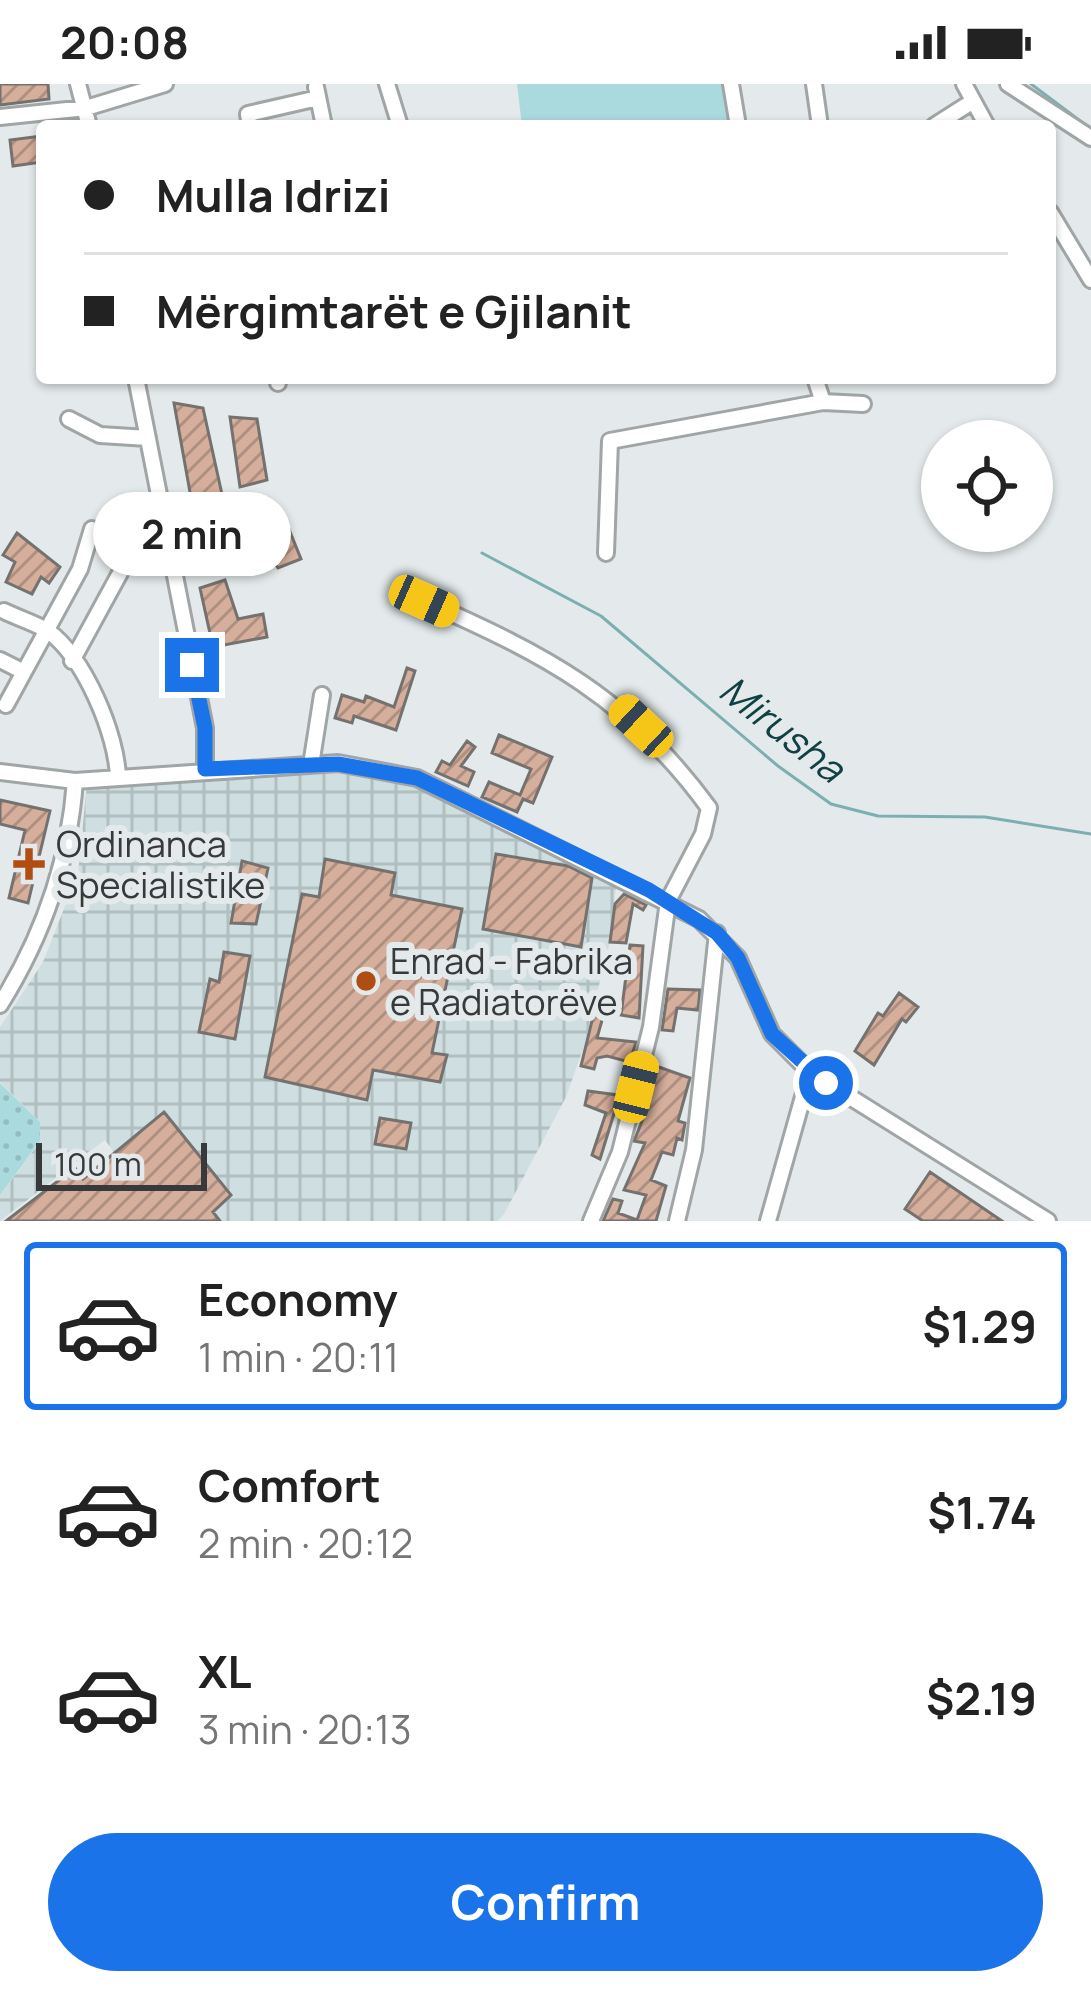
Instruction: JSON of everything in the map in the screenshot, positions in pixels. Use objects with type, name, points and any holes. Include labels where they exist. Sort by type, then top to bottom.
[{"type":"street","points":[[78,84],[88,120]]},
{"type":"street","points":[[0,117],[86,108],[165,84]]},
{"type":"street","points":[[387,84],[398,120]]},
{"type":"street","points":[[731,84],[737,120]]},
{"type":"street","points":[[814,84],[819,120]]},
{"type":"street","points":[[964,84],[983,120]]},
{"type":"street","points":[[1008,84],[1091,138]]},
{"type":"street","points":[[249,120],[248,114],[317,93],[323,120]]},
{"type":"street","points":[[943,120],[970,103]]},
{"type":"street","points":[[1056,224],[1091,280]]},
{"type":"street","points":[[137,384],[205,728],[205,769]]},
{"type":"street","points":[[817,384],[823,402]]},
{"type":"street","points":[[606,553],[610,441],[823,402],[863,404]]},
{"type":"street","points":[[69,419],[100,434],[148,438]]},
{"type":"street","points":[[6,706],[80,569],[92,530]]},
{"type":"street","points":[[72,661],[120,573]]},
{"type":"street","points":[[424,601],[607,696],[699,795],[710,817],[668,901],[651,1028],[620,1152],[591,1221]]},
{"type":"street","points":[[4,611],[45,629],[72,661],[113,734],[118,778]]},
{"type":"street","points":[[0,660],[22,671]]},
{"type":"street","points":[[311,765],[322,695]]},
{"type":"street","points":[[0,772],[75,782],[205,769],[311,765],[357,766],[417,778],[668,901],[717,933],[738,958],[772,1034],[810,1072],[1043,1219]]},
{"type":"street","points":[[0,1006],[52,905],[75,782]]},
{"type":"street","points":[[677,1221],[694,1150],[717,933]]},
{"type":"street","points":[[769,1221],[810,1072]]},
{"type":"shaded area","points":[[517,84],[723,84],[729,120],[521,120]]},
{"type":"shaded area","points":[[338,763],[417,778],[612,872],[616,888],[609,945],[584,1046],[566,1097],[504,1214],[498,1221],[165,1221],[105,1140],[0,1221],[0,1195],[40,1142],[40,1122],[0,1082],[0,1027],[43,962],[78,873],[87,784]]},
{"type":"shaded area","points":[[0,1083],[40,1122],[40,1141],[0,1195]]},
{"type":"building","points":[[0,84],[48,84],[49,99],[0,105]]},
{"type":"building","points":[[36,137],[36,163],[13,166],[10,140]]},
{"type":"building","points":[[174,403],[203,408],[223,499],[193,509]]},
{"type":"building","points":[[230,417],[257,419],[267,480],[240,487]]},
{"type":"building","points":[[286,522],[301,559],[278,568],[269,555],[257,559],[253,548],[245,550],[239,536]]},
{"type":"building","points":[[17,533],[60,567],[49,583],[41,577],[32,594],[6,582],[15,562],[3,555]]},
{"type":"building","points":[[225,580],[238,619],[263,614],[267,637],[213,647],[200,588]]},
{"type":"building","points":[[407,668],[415,671],[396,730],[354,716],[352,723],[335,718],[342,695],[364,702],[366,696],[394,707]]},
{"type":"building","points":[[499,735],[552,757],[533,803],[523,799],[517,812],[482,797],[489,782],[520,795],[531,769],[492,753]]},
{"type":"building","points":[[467,741],[475,747],[461,766],[474,772],[468,786],[436,772],[442,761],[450,765]]},
{"type":"building","points":[[0,800],[50,811],[28,903],[9,898],[25,830],[0,824]]},
{"type":"building","points":[[496,854],[568,866],[592,878],[581,947],[483,929]]},
{"type":"building","name":"Enrad - Fabrika e Radiatorëve","points":[[325,859],[395,873],[391,895],[462,909],[432,1053],[447,1055],[440,1082],[373,1070],[367,1100],[265,1077],[302,894],[319,897]]},
{"type":"building","points":[[242,861],[268,868],[256,924],[231,923]]},
{"type":"building","points":[[624,894],[646,905],[643,910],[633,904],[626,943],[610,942],[615,904]]},
{"type":"building","points":[[630,945],[643,946],[639,1018],[621,1015]]},
{"type":"building","points":[[224,952],[250,956],[235,1039],[199,1032],[210,979],[219,982]]},
{"type":"building","points":[[668,989],[700,990],[698,1010],[677,1008],[673,1031],[662,1030]]},
{"type":"building","points":[[899,993],[918,1007],[906,1022],[902,1019],[874,1065],[855,1051],[878,1013],[883,1016]]},
{"type":"building","points":[[598,996],[608,999],[597,1038],[636,1042],[600,1159],[592,1155],[606,1113],[585,1105],[588,1091],[618,1095],[626,1061],[607,1056],[597,1058],[594,1069],[581,1066]]},
{"type":"building","points":[[653,1065],[690,1078],[678,1121],[685,1123],[682,1140],[677,1138],[673,1155],[662,1152],[651,1180],[666,1186],[656,1221],[603,1221],[613,1199],[622,1201],[618,1213],[637,1220],[646,1195],[624,1190],[645,1143],[634,1141],[649,1104],[644,1103]]},
{"type":"building","points":[[164,1112],[231,1195],[213,1212],[220,1221],[6,1221],[75,1168],[83,1179]]},
{"type":"building","points":[[380,1118],[411,1123],[406,1149],[375,1144]]},
{"type":"building","points":[[930,1172],[1002,1221],[923,1221],[905,1209]]},
{"type":"waterway","points":[[1031,84],[1091,129]]},
{"type":"waterway","name":"Mirusha","points":[[482,553],[601,616],[778,766],[831,804],[878,816],[985,817],[1091,834]]},
{"type":"place","name":"Ordinanca Specialistike","points":[[29,864]]},
{"type":"place","name":"Enrad - Fabrika e Radiatorëve","points":[[366,981]]},
{"type":"route","points":[[192,665],[205,728],[205,769],[338,764],[417,778],[649,890],[717,933],[738,958],[772,1034],[826,1083]]}]
